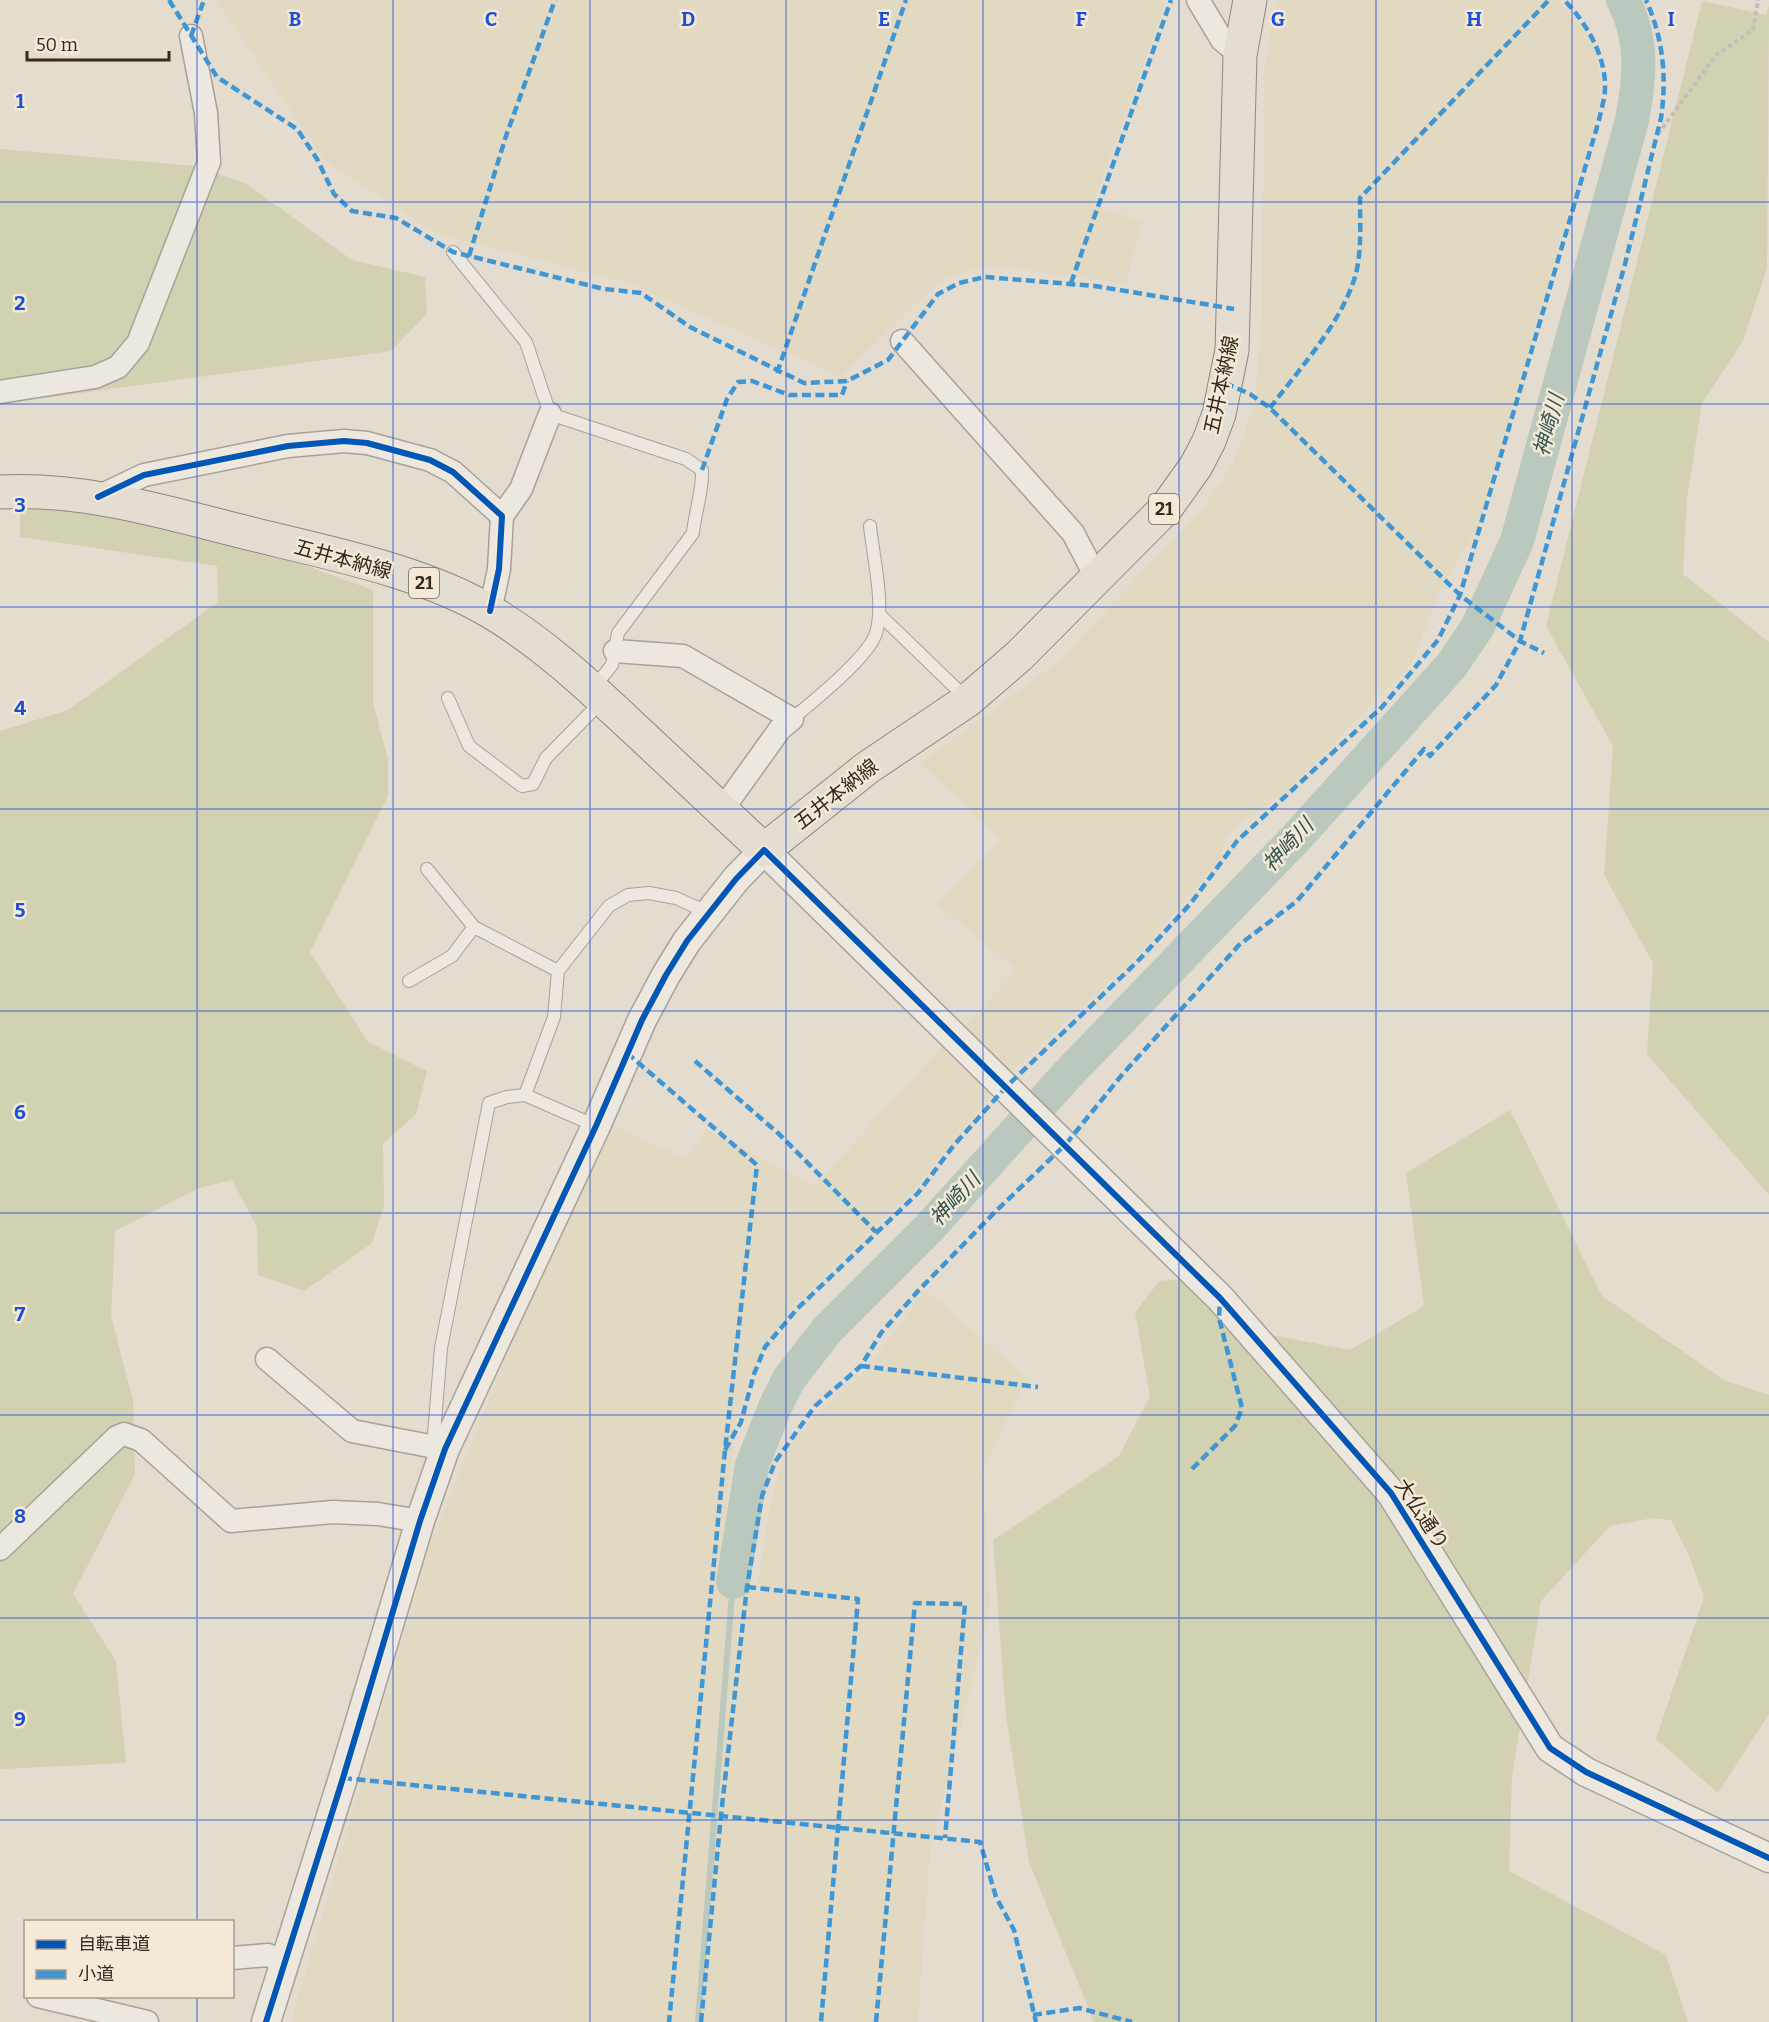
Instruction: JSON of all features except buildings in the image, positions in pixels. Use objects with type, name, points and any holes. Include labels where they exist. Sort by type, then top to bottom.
[{"type":"main road","name":"五井本納線","points":[[0,492],[98,497],[388,570],[441,589],[490,611],[574,671],[764,850],[867,768],[968,700],[1019,656],[1166,508],[1196,466],[1219,414],[1232,350],[1240,55],[1250,0]]},
{"type":"street","points":[[1198,0],[1222,40],[1240,55]]},
{"type":"street","points":[[0,392],[95,377],[118,367],[138,343],[209,162],[206,113],[191,36]]},
{"type":"street","points":[[902,341],[1073,533],[1096,577]]},
{"type":"street","points":[[490,611],[499,569],[502,516],[521,489],[550,414]]},
{"type":"street","points":[[98,497],[144,475],[288,446],[344,441],[389,448],[430,460],[453,472],[502,516]]},
{"type":"street","points":[[615,651],[683,656],[792,719],[780,729],[722,810]]},
{"type":"street","points":[[266,2022],[286,1964],[420,1521],[439,1448],[596,1126],[642,1020],[666,975],[687,941],[736,879],[764,850]]},
{"type":"street","name":"大仏通り","points":[[764,850],[1007,1086],[1220,1298],[1391,1493],[1550,1748],[1586,1772],[1769,1858]]},
{"type":"street","points":[[267,1359],[352,1431],[439,1448]]},
{"type":"street","points":[[0,1549],[117,1437],[124,1434],[141,1440],[231,1521],[333,1512],[378,1514],[420,1521]]},
{"type":"street","points":[[234,1958],[268,1955],[286,1964]]},
{"type":"street","points":[[46,1998],[147,2022]]},
{"type":"lane","points":[[448,698],[469,746],[522,786],[532,784],[546,758],[598,694],[612,665],[618,633],[693,533],[694,516],[703,487],[702,470],[686,459],[550,414],[526,342],[453,252]]},
{"type":"lane","points":[[792,719],[846,673],[876,635],[879,614],[870,526]]},
{"type":"lane","points":[[879,614],[968,700]]},
{"type":"lane","points":[[427,868],[474,927],[558,971]]},
{"type":"lane","points":[[525,1095],[554,1017],[558,971],[609,906],[628,895],[649,893],[676,898],[710,913]]},
{"type":"lane","points":[[409,981],[452,956],[474,927]]},
{"type":"lane","points":[[439,1448],[441,1348],[482,1130],[489,1104],[507,1096],[525,1095],[596,1126]]},
{"type":"path","points":[[1658,134],[1716,55],[1753,30],[1758,0]]},
{"type":"shaded area","points":[[216,0],[1166,0],[1093,205],[1143,221],[1126,284],[987,265],[938,282],[841,377],[628,283],[437,234],[326,162]]},
{"type":"shaded area","points":[[1278,0],[1556,0],[1582,25],[1592,44],[1601,81],[1598,111],[1479,525],[1439,592],[1411,664],[1287,791],[1237,826],[1224,839],[1221,859],[1132,961],[1011,1072],[963,1028],[1017,970],[938,904],[1001,839],[920,763],[1057,663],[1203,508],[1233,464],[1255,403],[1262,314],[1264,70]]},
{"type":"shaded area","points":[[943,1046],[994,1090],[914,1190],[790,1309],[754,1365],[735,1422],[720,1583],[758,1585],[770,1506],[784,1454],[814,1416],[862,1375],[925,1290],[1026,1377],[983,1471],[990,1608],[930,1849],[918,2022],[291,2022],[432,1540],[514,1339],[611,1125],[687,1159],[706,1129],[814,1186]]},
{"type":"green space","points":[[1702,1],[1766,15],[1769,5],[1767,268],[1743,341],[1702,403],[1687,498],[1683,574],[1769,642],[1769,1195],[1647,1054],[1653,963],[1604,875],[1613,746],[1546,626]]},
{"type":"green space","points":[[0,149],[195,166],[245,183],[352,260],[425,277],[427,314],[391,351],[0,404]]},
{"type":"green space","points":[[51,502],[296,562],[373,590],[373,703],[388,759],[388,796],[310,952],[368,1042],[427,1071],[416,1114],[383,1144],[384,1205],[372,1243],[304,1291],[258,1275],[257,1227],[232,1180],[199,1188],[115,1231],[111,1316],[133,1401],[135,1474],[73,1594],[116,1661],[126,1763],[0,1769],[0,731],[68,710],[218,602],[217,566],[20,537],[20,506]]},
{"type":"green space","points":[[1510,1110],[1602,1296],[1724,1380],[1769,1395],[1769,1714],[1718,1793],[1656,1739],[1704,1597],[1688,1553],[1671,1520],[1653,1518],[1610,1526],[1541,1601],[1512,1775],[1509,1871],[1666,1955],[1688,2022],[1094,2022],[1029,1862],[1006,1715],[993,1540],[1119,1456],[1150,1396],[1135,1313],[1159,1281],[1192,1278],[1250,1331],[1350,1350],[1424,1306],[1406,1173]]},
{"type":"waterway","name":"神崎川","points":[[733,1582],[752,1465],[789,1379],[827,1330],[929,1228],[1067,1075],[1296,838],[1451,666],[1477,628],[1517,541],[1632,120],[1638,74],[1637,44],[1630,15],[1623,0]]},
{"type":"waterway","points":[[698,2022],[733,1582]]},
{"type":"marked path","points":[[169,0],[217,77],[297,129],[317,159],[334,194],[352,211],[396,218],[453,252],[604,289],[641,293],[690,327],[804,383],[847,381],[888,360],[938,294],[959,283],[985,277],[1095,286],[1234,309]]},
{"type":"marked path","points":[[191,36],[204,0]]},
{"type":"marked path","points":[[469,256],[506,136],[555,0]]},
{"type":"marked path","points":[[777,373],[906,0]]},
{"type":"marked path","points":[[1071,283],[1171,0]]},
{"type":"marked path","points":[[1270,408],[1318,346],[1348,295],[1359,258],[1360,198],[1549,0]]},
{"type":"marked path","points":[[725,1450],[741,1422],[754,1374],[765,1347],[797,1309],[918,1193],[954,1145],[1007,1086],[1137,962],[1191,903],[1237,841],[1382,707],[1438,640],[1460,595],[1604,100],[1604,76],[1598,52],[1587,29],[1564,0]]},
{"type":"marked path","points":[[701,2022],[721,1815],[747,1587],[762,1496],[775,1462],[815,1406],[861,1366],[881,1333],[919,1290],[1066,1144],[1121,1076],[1239,945],[1297,901],[1424,749],[1430,756],[1496,685],[1520,641],[1625,264],[1661,118],[1664,88],[1662,58],[1660,43],[1646,0]]},
{"type":"marked path","points":[[702,470],[727,399],[738,382],[752,381],[789,395],[842,395],[847,381]]},
{"type":"marked path","points":[[1225,383],[1250,394],[1270,408],[1460,595],[1520,641],[1544,653]]},
{"type":"marked path","points":[[627,1053],[757,1165],[725,1450],[669,2022]]},
{"type":"marked path","points":[[695,1061],[779,1134],[876,1232]]},
{"type":"marked path","points":[[1192,1469],[1235,1426],[1242,1408],[1219,1318],[1220,1298]]},
{"type":"marked path","points":[[861,1366],[1038,1387]]},
{"type":"marked path","points":[[747,1587],[858,1599],[821,2022]]},
{"type":"marked path","points":[[876,2022],[915,1603],[965,1604],[945,1838]]},
{"type":"marked path","points":[[343,1778],[980,1842],[996,1897],[1014,1930],[1036,2022]]},
{"type":"marked path","points":[[1033,2015],[1079,2008],[1132,2022]]},
{"type":"cycle path","points":[[98,497],[144,475],[288,446],[344,441],[367,443],[430,460],[453,472],[502,516],[499,569],[490,611]]},
{"type":"cycle path","points":[[266,2022],[343,1778],[420,1521],[445,1449],[596,1126],[642,1020],[687,941],[736,879],[764,850],[1220,1298],[1391,1493],[1550,1748],[1586,1772],[1769,1858]]}]
